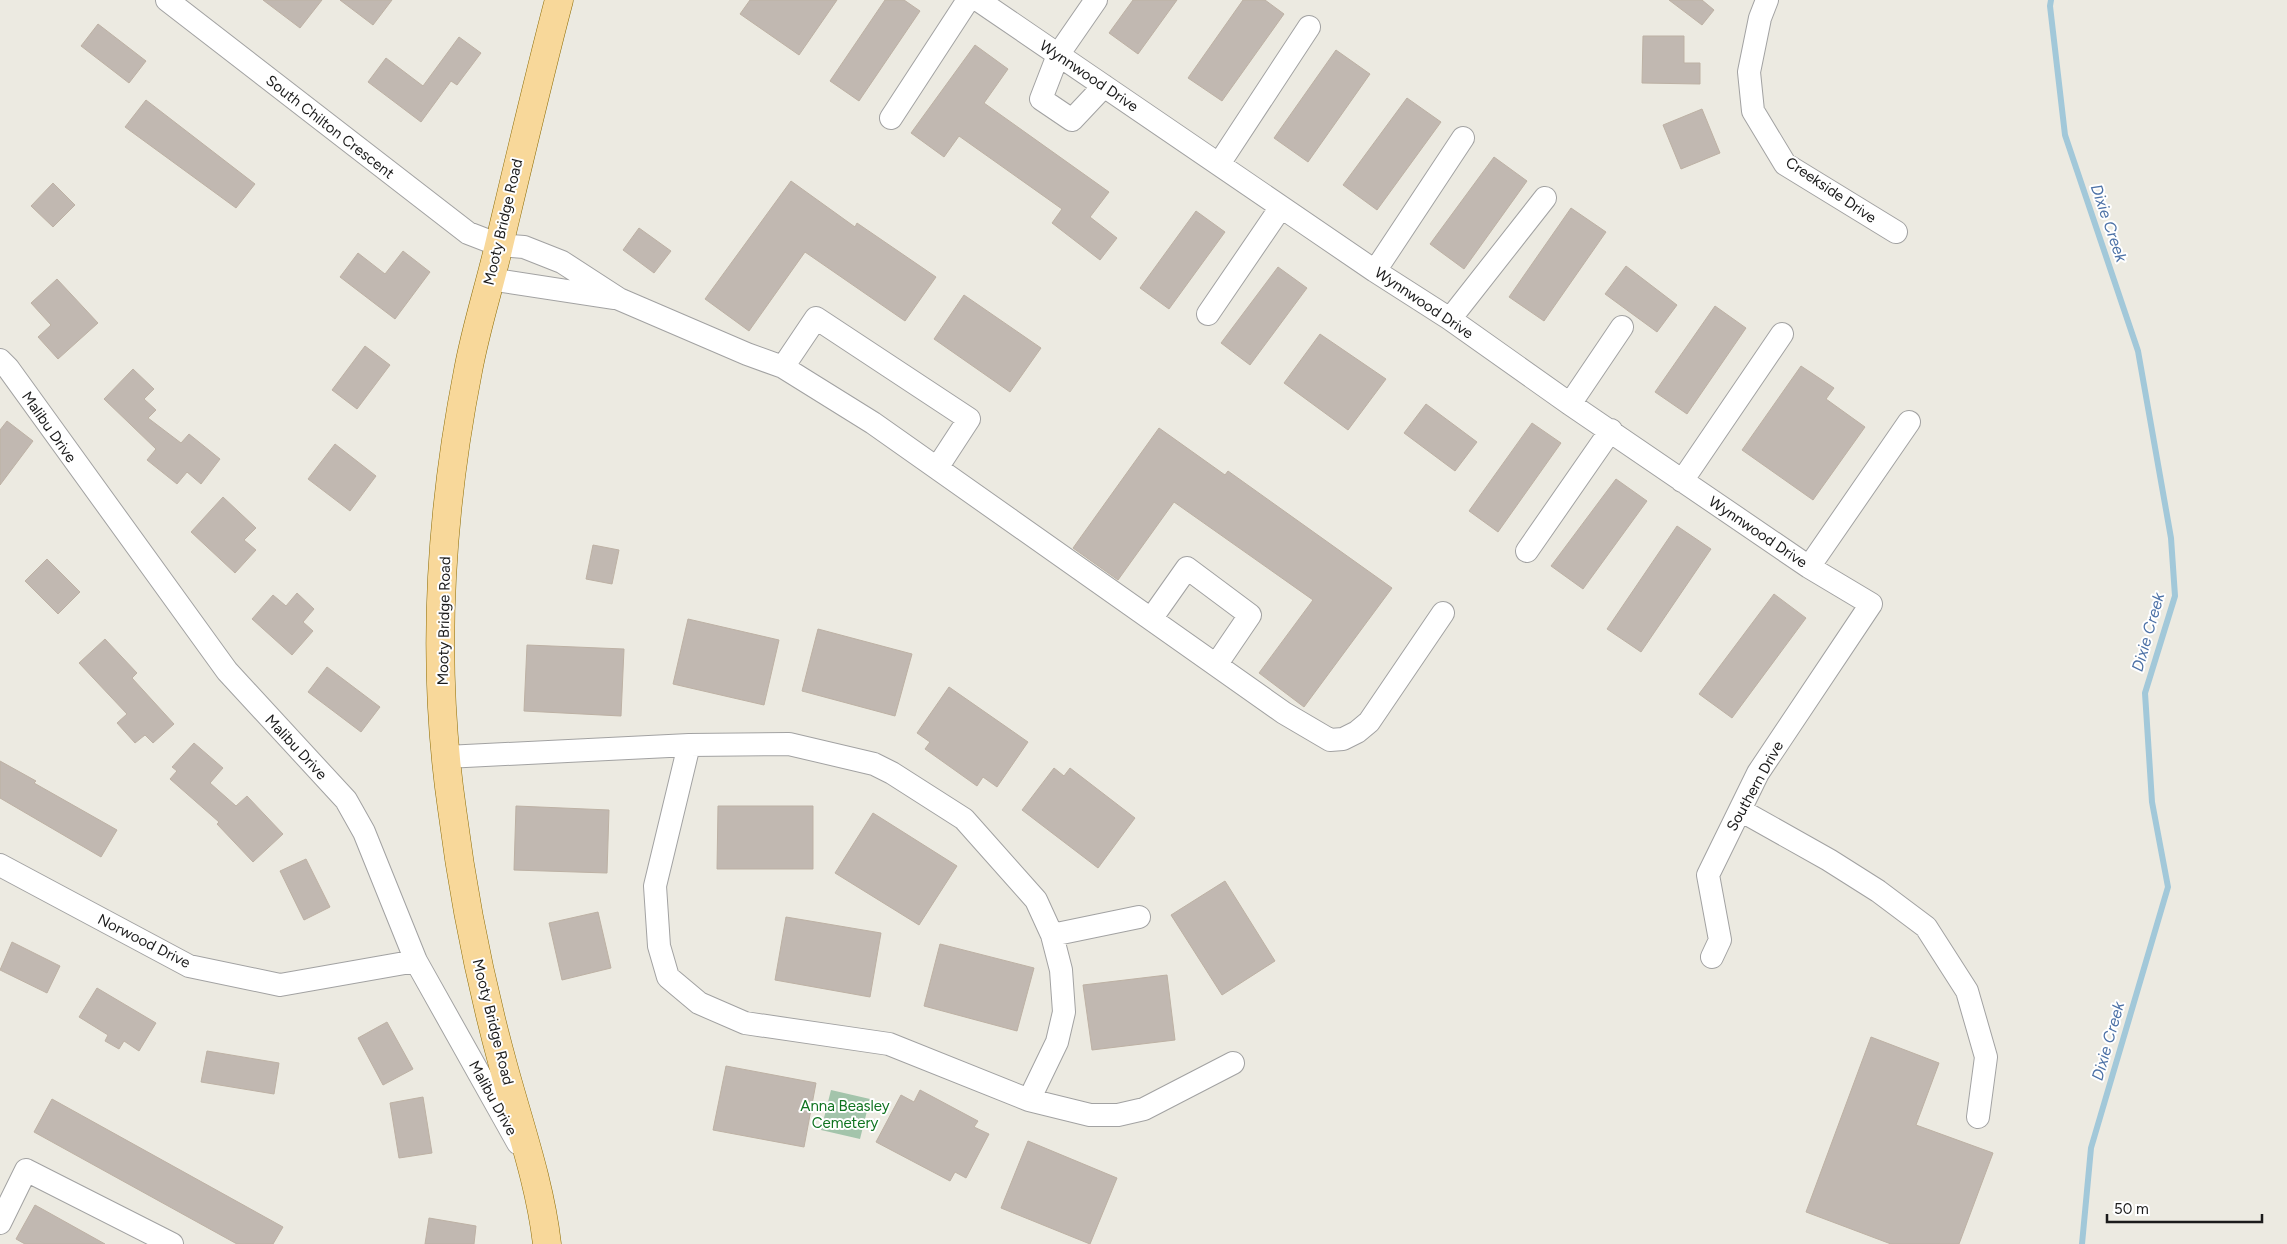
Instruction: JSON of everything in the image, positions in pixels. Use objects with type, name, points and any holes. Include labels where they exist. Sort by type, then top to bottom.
[{"type":"main road","name":"Mooty Bridge Road","points":[[547,1244],[533,1170],[502,1063],[484,987],[460,862],[446,757],[442,642],[446,527],[460,415],[489,279],[499,245],[523,135],[559,0]]},
{"type":"street","name":"South Chilton Crescent","points":[[167,0],[468,233],[499,245],[524,247],[562,262],[619,298]]},
{"type":"street","points":[[891,118],[968,0]]},
{"type":"street","name":"Wynnwood Drive","points":[[978,0],[1375,271],[1450,319],[1809,568],[1871,604]]},
{"type":"street","points":[[1096,0],[1058,55],[1041,100],[1072,120],[1104,86]]},
{"type":"street","name":"Creekside Drive","points":[[1767,0],[1760,18],[1749,72],[1753,111],[1785,164],[1896,232]]},
{"type":"street","points":[[1219,164],[1309,27]]},
{"type":"street","points":[[1375,271],[1463,138]]},
{"type":"street","points":[[1450,319],[1545,198]]},
{"type":"street","points":[[1208,314],[1281,207]]},
{"type":"street","points":[[489,279],[619,298],[747,354],[783,367],[873,423],[1284,713],[1330,740],[1343,739],[1369,722],[1443,612]]},
{"type":"street","points":[[783,367],[816,318],[970,419],[937,468]]},
{"type":"street","points":[[1570,404],[1622,327]]},
{"type":"street","points":[[1682,481],[1782,334]]},
{"type":"street","name":"Malibu Drive","points":[[0,360],[8,368],[227,671],[346,800],[364,832],[416,961],[533,1170]]},
{"type":"street","points":[[1809,568],[1909,422]]},
{"type":"street","points":[[1527,551],[1610,430]]},
{"type":"street","points":[[1151,619],[1187,568],[1250,615],[1216,665]]},
{"type":"street","name":"Southern Drive","points":[[1712,957],[1720,940],[1708,875],[1758,773],[1871,604]]},
{"type":"street","points":[[446,757],[689,745],[789,744],[874,764],[964,819],[1036,900],[1052,935],[1061,970],[1064,1012],[1057,1042],[1029,1100]]},
{"type":"street","points":[[689,745],[655,886],[659,946],[668,977],[700,1003],[745,1023],[889,1044],[1029,1100],[1090,1115],[1118,1115],[1144,1109],[1232,1063]]},
{"type":"street","points":[[1740,810],[1829,860],[1878,891],[1926,926],[1968,991],[1986,1057],[1978,1117]]},
{"type":"street","name":"Norwood Drive","points":[[0,865],[189,966],[280,985],[416,961]]},
{"type":"street","points":[[1052,935],[1139,916]]},
{"type":"street","points":[[0,1223],[26,1170],[172,1244]]},
{"type":"green space","name":"Anna Beasley Cemetery","points":[[831,1090],[870,1099],[860,1139],[821,1130]]},
{"type":"building","points":[[263,0],[322,0],[300,28]]},
{"type":"building","points":[[340,0],[392,0],[373,25]]},
{"type":"building","points":[[750,0],[837,0],[799,55],[740,14]]},
{"type":"building","points":[[885,0],[904,0],[920,11],[859,101],[830,81]]},
{"type":"building","points":[[1133,0],[1177,0],[1138,54],[1109,33]]},
{"type":"building","points":[[1243,0],[1265,0],[1284,14],[1222,101],[1188,78]]},
{"type":"building","points":[[1669,0],[1702,0],[1714,10],[1702,25]]},
{"type":"building","points":[[98,24],[146,61],[129,83],[81,46]]},
{"type":"building","points":[[1643,36],[1684,36],[1684,63],[1700,63],[1700,84],[1642,83]]},
{"type":"building","points":[[459,37],[481,53],[457,85],[451,81],[421,122],[368,82],[386,58],[423,86]]},
{"type":"building","points":[[975,45],[1008,69],[984,103],[1109,192],[1090,217],[1117,238],[1100,260],[1052,223],[1062,209],[959,136],[944,157],[911,133]]},
{"type":"building","points":[[1336,50],[1370,74],[1308,162],[1274,138]]},
{"type":"building","points":[[1407,98],[1441,122],[1377,210],[1343,185]]},
{"type":"building","points":[[146,100],[255,184],[236,208],[125,127]]},
{"type":"building","points":[[1702,109],[1720,153],[1681,169],[1663,125]]},
{"type":"building","points":[[1494,157],[1527,181],[1464,269],[1430,244]]},
{"type":"building","points":[[791,181],[855,227],[857,223],[936,277],[905,321],[805,252],[749,331],[705,299]]},
{"type":"building","points":[[53,183],[75,205],[53,227],[31,206]]},
{"type":"building","points":[[1571,208],[1606,232],[1544,321],[1509,297]]},
{"type":"building","points":[[1196,211],[1225,232],[1169,309],[1140,288]]},
{"type":"building","points":[[639,228],[671,251],[654,273],[623,250]]},
{"type":"building","points":[[403,251],[430,272],[395,319],[340,277],[358,253],[385,274]]},
{"type":"building","points":[[1626,266],[1677,305],[1657,332],[1605,294]]},
{"type":"building","points":[[1278,267],[1307,288],[1250,365],[1221,343]]},
{"type":"building","points":[[57,279],[98,323],[58,359],[38,337],[51,325],[31,303]]},
{"type":"building","points":[[964,295],[1041,348],[1010,392],[934,339]]},
{"type":"building","points":[[1715,306],[1746,328],[1687,414],[1655,392]]},
{"type":"building","points":[[1320,334],[1386,379],[1348,430],[1284,383]]},
{"type":"building","points":[[365,346],[390,365],[357,409],[332,390]]},
{"type":"building","points":[[1801,366],[1834,388],[1826,399],[1865,427],[1813,500],[1742,450]]},
{"type":"building","points":[[133,369],[154,389],[144,399],[156,410],[148,418],[181,443],[189,434],[220,459],[201,484],[187,472],[177,484],[147,460],[156,449],[104,399]]},
{"type":"building","points":[[1426,404],[1477,442],[1455,471],[1404,433]]},
{"type":"building","points":[[7,421],[33,441],[0,485],[0,430]]},
{"type":"building","points":[[1532,423],[1561,443],[1498,532],[1469,511]]},
{"type":"building","points":[[1159,428],[1225,475],[1228,471],[1392,588],[1304,707],[1259,673],[1313,600],[1174,502],[1118,580],[1073,548]]},
{"type":"building","points":[[335,444],[376,476],[350,511],[308,479]]},
{"type":"building","points":[[1616,479],[1647,501],[1583,589],[1551,566]]},
{"type":"building","points":[[223,497],[256,528],[244,540],[256,550],[235,573],[191,532]]},
{"type":"building","points":[[1677,526],[1711,549],[1641,652],[1607,629]]},
{"type":"building","points":[[593,545],[619,550],[612,584],[586,579]]},
{"type":"building","points":[[47,559],[80,592],[58,614],[25,581]]},
{"type":"building","points":[[297,593],[314,609],[303,622],[313,631],[292,655],[252,619],[273,595],[286,606]]},
{"type":"building","points":[[1774,594],[1806,618],[1732,718],[1699,694]]},
{"type":"building","points":[[688,619],[779,640],[764,705],[673,684]]},
{"type":"building","points":[[818,629],[912,654],[895,716],[802,691]]},
{"type":"building","points":[[105,639],[137,673],[132,678],[174,724],[153,743],[145,735],[135,743],[117,723],[127,714],[79,663]]},
{"type":"building","points":[[527,645],[624,649],[621,716],[524,711]]},
{"type":"building","points":[[327,667],[380,707],[361,732],[308,692]]},
{"type":"building","points":[[949,687],[1028,742],[997,787],[983,777],[977,786],[925,749],[930,742],[917,733]]},
{"type":"building","points":[[194,743],[223,768],[210,783],[236,806],[247,796],[283,834],[253,862],[217,824],[219,822],[170,779],[177,771],[172,767]]},
{"type":"building","points":[[0,761],[36,781],[34,783],[117,830],[101,857],[0,798]]},
{"type":"building","points":[[1054,768],[1064,776],[1070,768],[1135,818],[1098,868],[1022,810]]},
{"type":"building","points":[[516,806],[609,810],[607,873],[514,870]]},
{"type":"building","points":[[718,806],[813,806],[813,869],[717,869]]},
{"type":"building","points":[[873,813],[957,866],[919,925],[835,873]]},
{"type":"building","points":[[306,859],[330,907],[304,920],[280,871]]},
{"type":"building","points":[[1225,881],[1275,961],[1222,995],[1171,915]]},
{"type":"building","points":[[598,912],[611,968],[562,980],[549,923]]},
{"type":"building","points":[[786,917],[881,933],[870,997],[775,980]]},
{"type":"building","points":[[12,942],[60,966],[47,993],[0,970]]},
{"type":"building","points":[[940,944],[1034,968],[1017,1031],[924,1006]]},
{"type":"building","points":[[1167,975],[1175,1040],[1092,1050],[1083,985]]},
{"type":"building","points":[[97,988],[156,1023],[139,1051],[124,1041],[119,1049],[105,1041],[108,1035],[79,1017]]},
{"type":"building","points":[[387,1022],[413,1069],[383,1085],[358,1038]]},
{"type":"building","points":[[1871,1037],[1939,1063],[1916,1125],[1993,1153],[1959,1244],[1891,1244],[1806,1212]]},
{"type":"building","points":[[207,1051],[279,1063],[274,1094],[201,1082]]},
{"type":"building","points":[[726,1066],[816,1083],[804,1147],[713,1130]]},
{"type":"building","points":[[920,1090],[978,1121],[974,1127],[989,1134],[966,1178],[955,1172],[950,1181],[876,1142],[901,1095],[914,1102]]},
{"type":"building","points":[[423,1097],[432,1153],[399,1158],[390,1103]]},
{"type":"building","points":[[52,1099],[283,1227],[273,1244],[237,1244],[34,1132]]},
{"type":"building","points":[[1028,1141],[1117,1178],[1090,1244],[1001,1208]]},
{"type":"building","points":[[35,1205],[105,1244],[25,1244],[16,1239]]},
{"type":"building","points":[[429,1218],[476,1226],[474,1244],[425,1244]]},
{"type":"waterway","name":"Dixie Creek","points":[[2051,0],[2050,6],[2065,135],[2138,351],[2171,538],[2175,596],[2145,693],[2152,802],[2168,887],[2091,1148],[2082,1244]]}]
